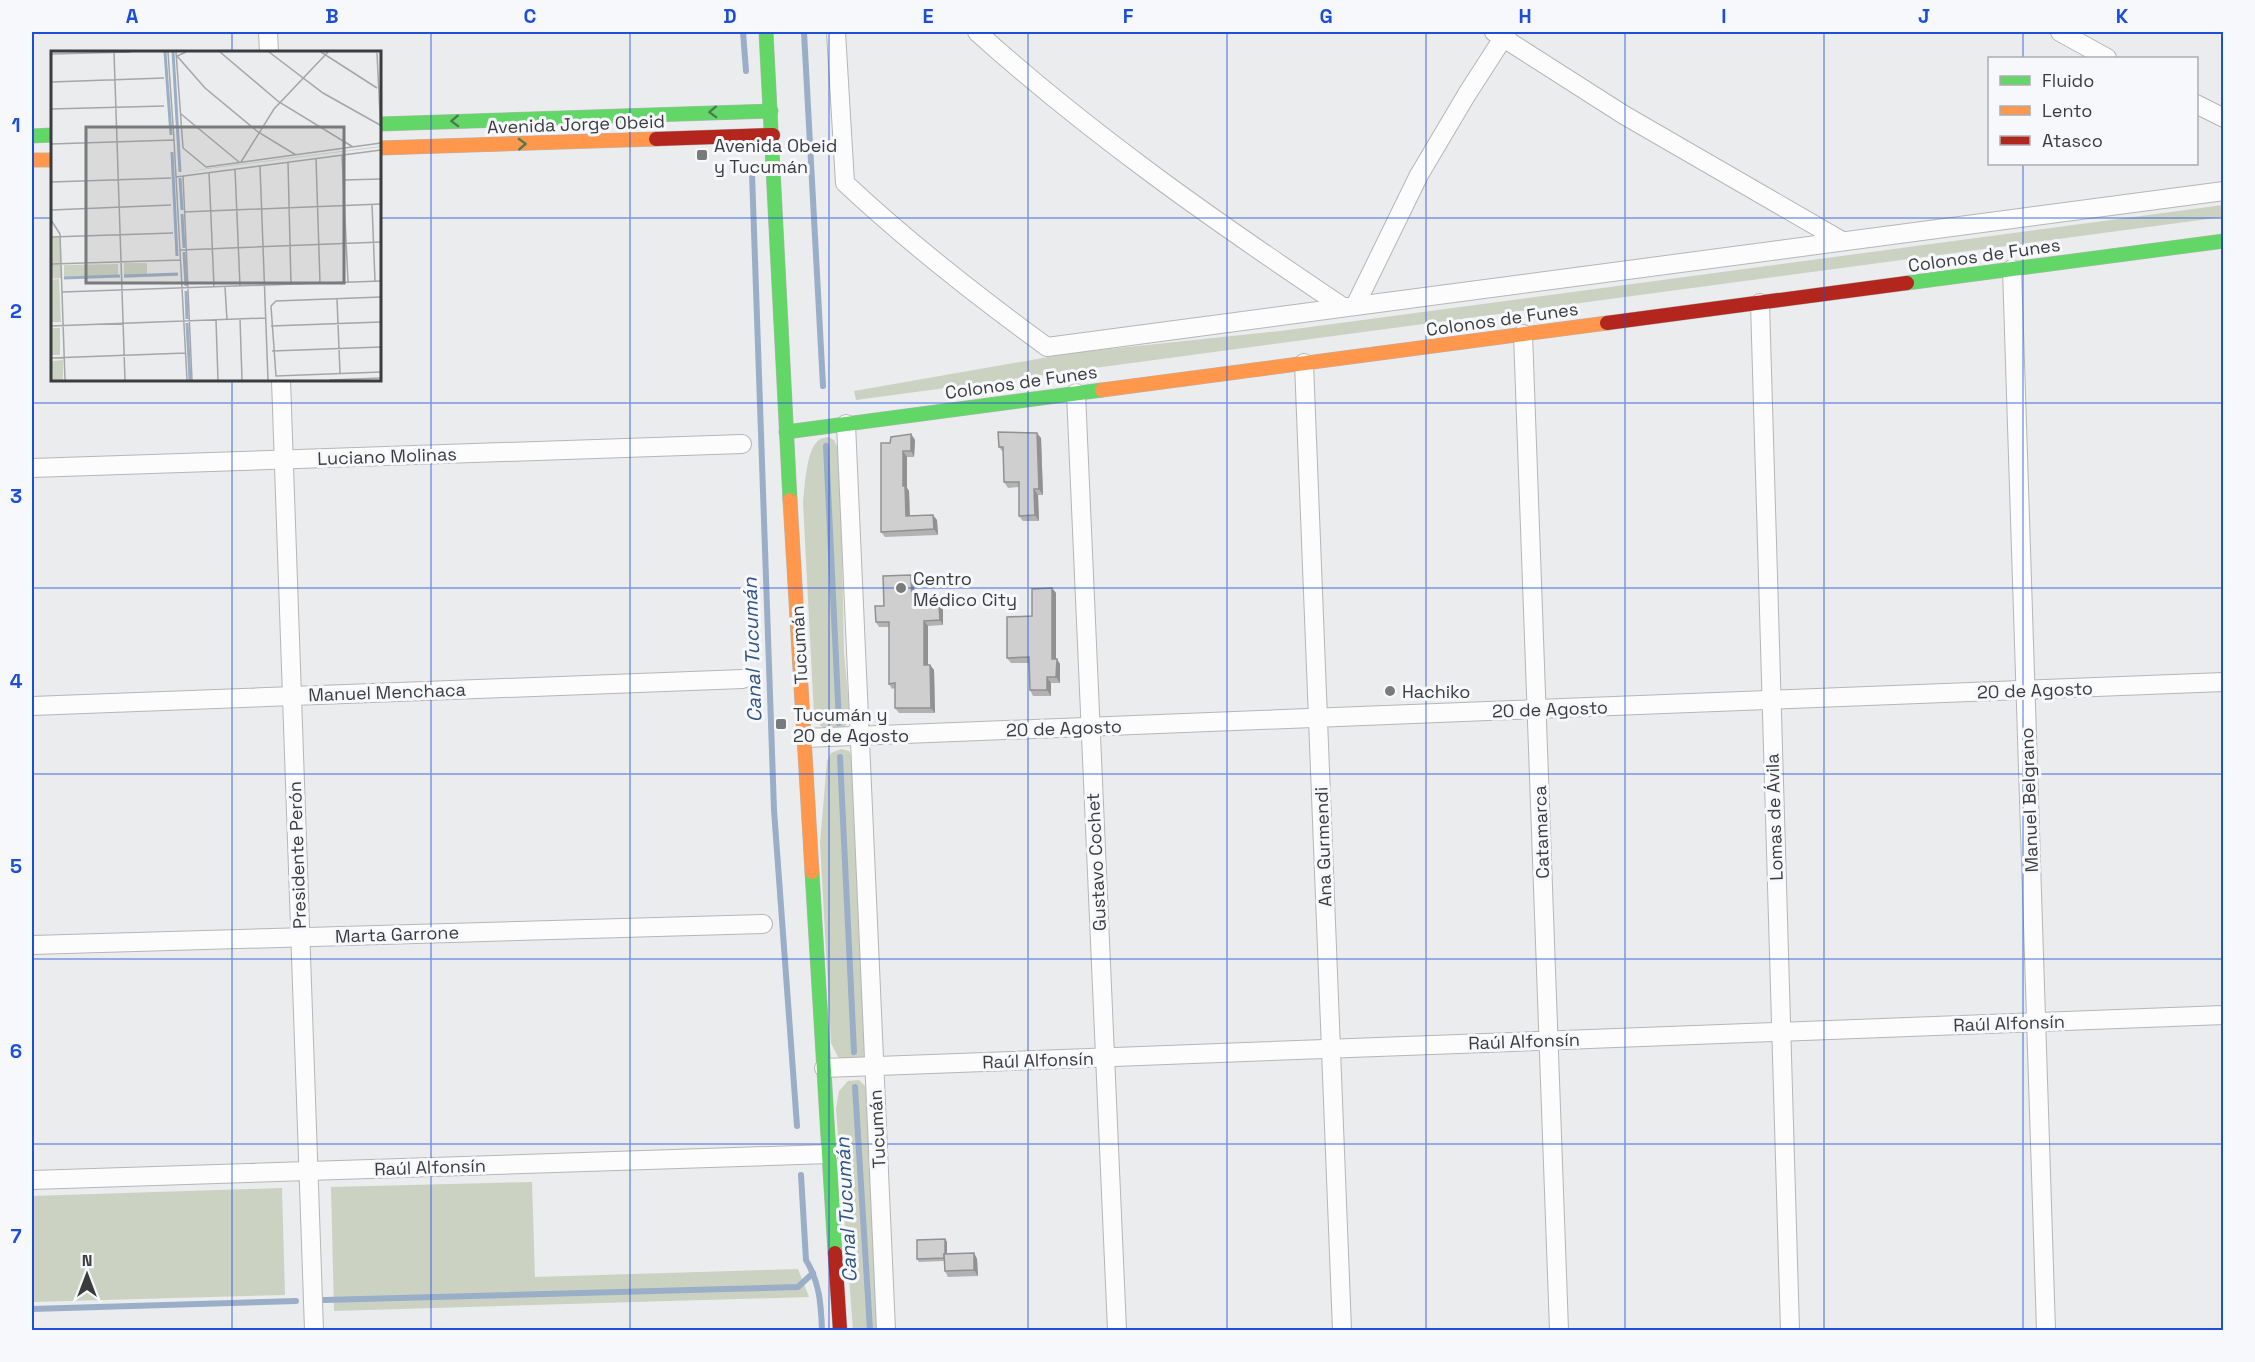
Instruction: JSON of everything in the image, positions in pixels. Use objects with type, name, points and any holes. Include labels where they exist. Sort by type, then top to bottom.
[{"type":"main road","name":"Tucumán","points":[[766,32],[773,135],[786,432],[840,1330]]},
{"type":"main road","name":"Avenida Jorge Obeid","points":[[381,124],[771,111]]},
{"type":"main road","points":[[32,136],[51,135]]},
{"type":"main road","name":"Avenida Jorge Obeid","points":[[381,148],[773,135]]},
{"type":"main road","points":[[32,160],[51,159]]},
{"type":"main road","name":"Colonos de Funes","points":[[786,432],[2223,241]]},
{"type":"street","points":[[268,32],[269,51]]},
{"type":"street","points":[[836,32],[845,183],[886,221],[974,294],[1047,347],[2223,191]]},
{"type":"street","points":[[977,32],[1023,73],[1216,222],[1349,307]]},
{"type":"street","points":[[2060,32],[2105,57]]},
{"type":"street","points":[[1349,307],[1419,175],[1501,34],[1623,115],[1842,241]]},
{"type":"street","points":[[2198,105],[2223,118]]},
{"type":"street","name":"Manuel Belgrano","points":[[2012,269],[2046,1330]]},
{"type":"street","name":"Lomas de Ávila","points":[[1760,303],[1790,1330]]},
{"type":"street","name":"Catamarca","points":[[1523,334],[1559,1330]]},
{"type":"street","name":"Ana Gurmendi","points":[[1304,363],[1341,1330]]},
{"type":"street","name":"Presidente Perón","points":[[281,381],[314,1330]]},
{"type":"street","name":"Gustavo Cochet","points":[[1076,393],[1117,1330]]},
{"type":"street","name":"Tucumán","points":[[846,424],[886,1330]]},
{"type":"street","name":"Luciano Molinas","points":[[32,468],[742,444]]},
{"type":"street","name":"Manuel Menchaca","points":[[32,706],[743,679]]},
{"type":"street","name":"20 de Agosto","points":[[804,738],[2223,682]]},
{"type":"street","name":"Marta Garrone","points":[[32,945],[763,924]]},
{"type":"street","name":"Raúl Alfonsín","points":[[824,1068],[2223,1015]]},
{"type":"street","name":"Raúl Alfonsín","points":[[32,1180],[829,1154]]},
{"type":"green space","points":[[2223,205],[2223,217],[856,400],[854,391],[1071,353],[1280,331]]},
{"type":"green space","points":[[828,437],[834,440],[840,453],[844,652],[850,716],[845,727],[829,731],[821,726],[814,715],[803,502],[811,451],[819,440]]},
{"type":"green space","points":[[841,749],[849,751],[852,758],[866,1058],[848,1063],[838,1057],[831,1043],[820,843],[827,761],[831,753]]},
{"type":"green space","points":[[859,1080],[869,1090],[882,1330],[853,1330],[836,1109],[839,1091],[848,1081]]},
{"type":"green space","points":[[532,1182],[535,1277],[798,1269],[809,1297],[334,1311],[331,1187]]},
{"type":"green space","points":[[282,1188],[285,1295],[32,1302],[32,1196]]},
{"type":"building","points":[[998,432],[1037,433],[1039,489],[1034,489],[1035,515],[1019,516],[1019,482],[1004,482],[1003,447],[999,447]]},
{"type":"building","points":[[911,434],[911,451],[903,451],[906,516],[933,515],[934,529],[881,532],[881,443],[890,443],[891,437]]},
{"type":"building","points":[[911,575],[912,605],[939,604],[940,620],[924,621],[924,665],[930,665],[931,708],[895,708],[895,683],[889,684],[889,622],[876,622],[875,606],[884,606],[883,576]]},
{"type":"building","points":[[1052,588],[1052,659],[1057,659],[1056,677],[1047,677],[1047,690],[1030,690],[1029,657],[1007,658],[1007,617],[1032,616],[1032,589]]},
{"type":"building","points":[[945,1239],[944,1258],[917,1259],[917,1240]]},
{"type":"building","points":[[974,1253],[974,1270],[945,1271],[944,1254]]},
{"type":"waterway","name":"Canal Tucumán","points":[[743,32],[746,71]]},
{"type":"waterway","name":"Canal Tucumán","points":[[804,32],[823,386]]},
{"type":"waterway","name":"Canal Tucumán","points":[[752,173],[774,810],[797,1126]]},
{"type":"waterway","name":"Canal Tucumán","points":[[826,446],[839,723]]},
{"type":"waterway","name":"Canal Tucumán","points":[[840,757],[854,1052]]},
{"type":"waterway","name":"Canal Tucumán","points":[[855,1087],[870,1330]]},
{"type":"waterway","name":"Canal Tucumán","points":[[801,1175],[806,1260],[817,1286],[822,1330]]},
{"type":"waterway","points":[[324,1300],[798,1287],[813,1273]]},
{"type":"waterway","points":[[32,1309],[296,1301]]},
{"type":"traffic: fast","points":[[766,32],[790,500]]},
{"type":"traffic: fast","points":[[381,124],[771,111]]},
{"type":"traffic: fast","points":[[32,136],[51,135]]},
{"type":"traffic: fast","points":[[1907,283],[2224,241]]},
{"type":"traffic: fast","points":[[786,432],[1102,390]]},
{"type":"traffic: fast","points":[[812,872],[835,1253]]},
{"type":"traffic: slow","points":[[381,148],[656,139]]},
{"type":"traffic: slow","points":[[32,160],[51,160]]},
{"type":"traffic: slow","points":[[1102,390],[1607,323]]},
{"type":"traffic: slow","points":[[790,500],[812,872]]},
{"type":"traffic: jam","points":[[656,139],[773,135]]},
{"type":"traffic: jam","points":[[1607,323],[1907,283]]},
{"type":"traffic: jam","points":[[835,1253],[840,1330]]},
{"type":"place","name":"Avenida Obeid y Tucumán","points":[[702,155]]},
{"type":"place","name":"Centro Médico City","points":[[901,588]]},
{"type":"place","name":"Hachiko","points":[[1390,691]]},
{"type":"place","name":"Tucumán y 20 de Agosto","points":[[781,724]]}]
